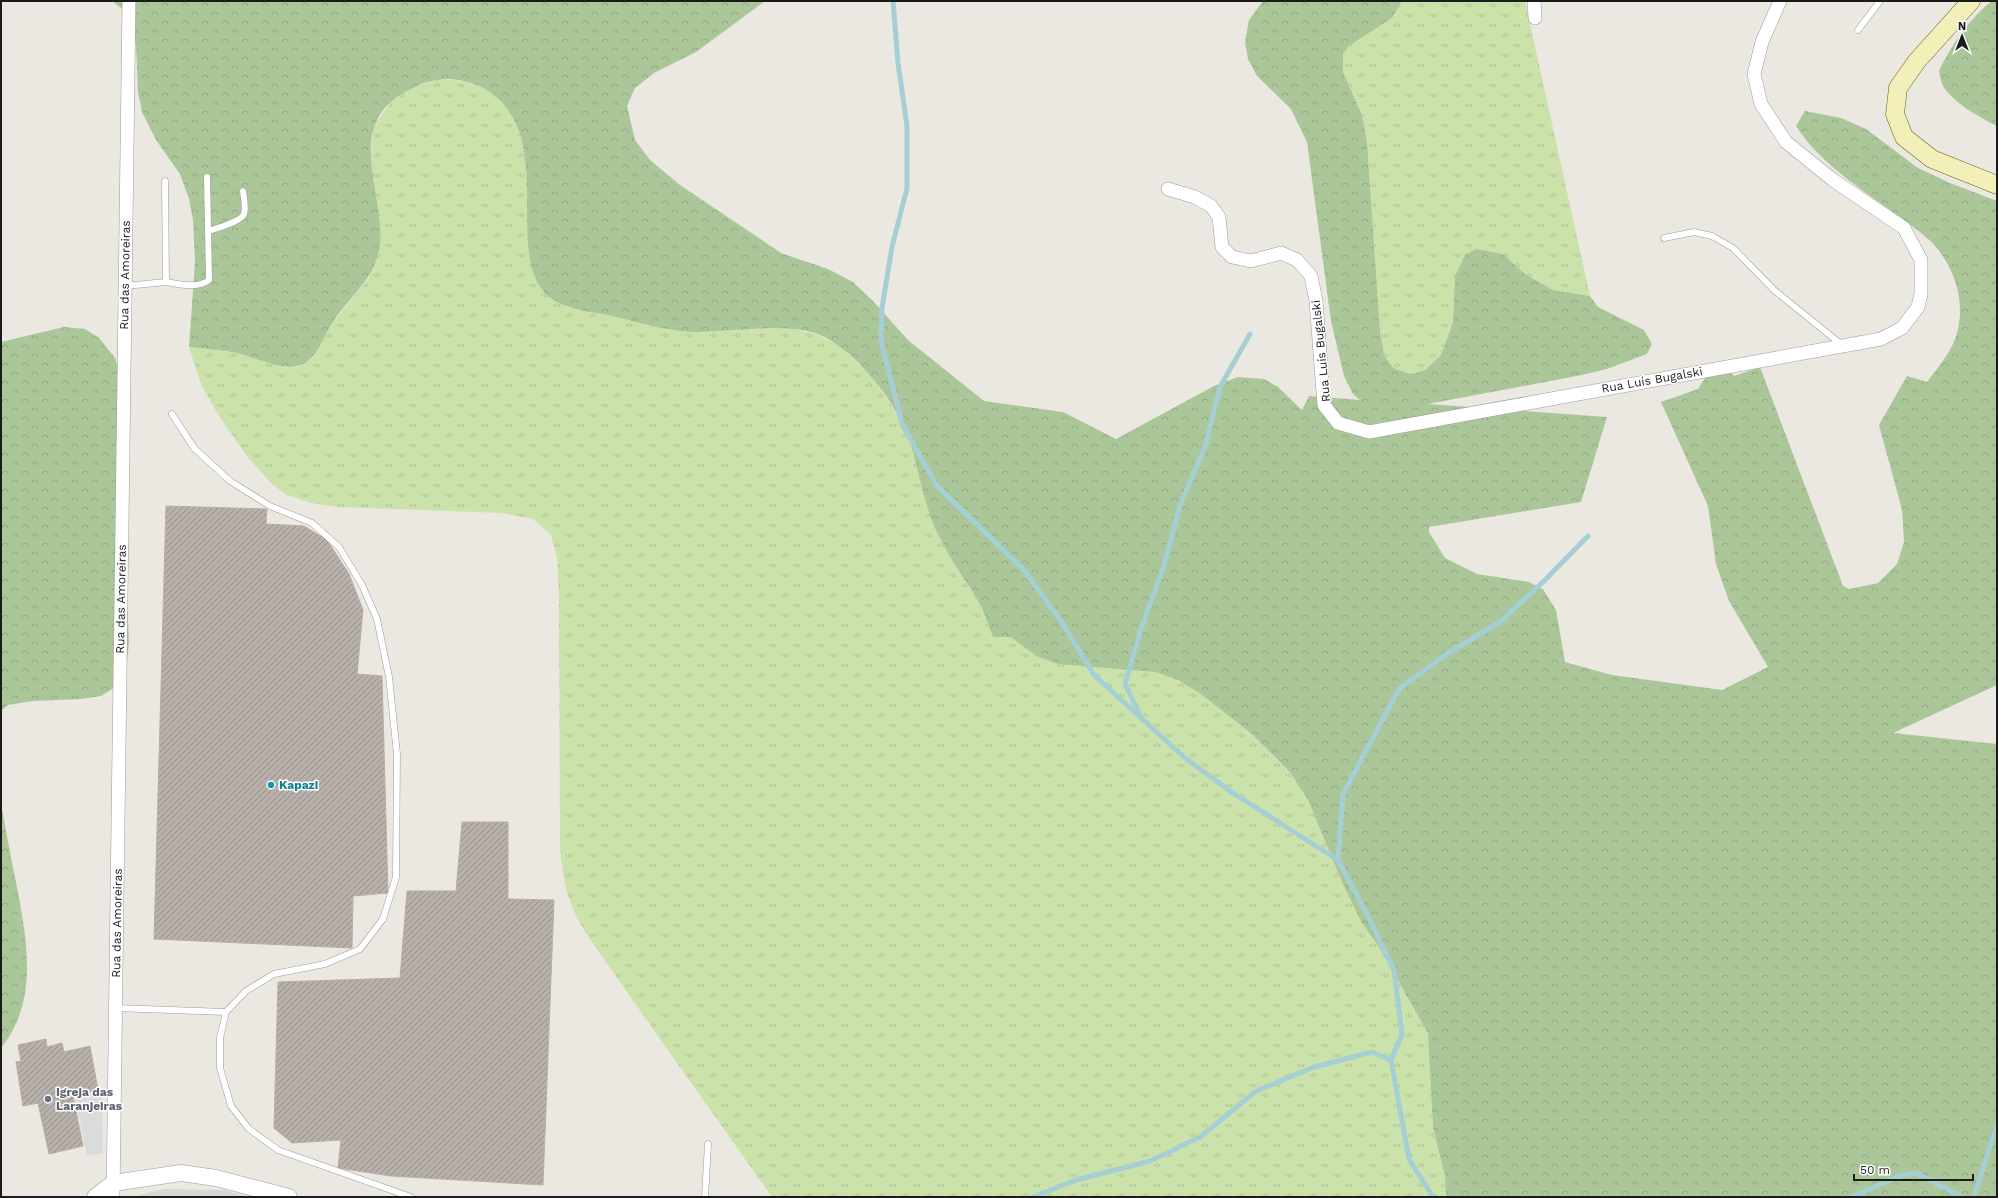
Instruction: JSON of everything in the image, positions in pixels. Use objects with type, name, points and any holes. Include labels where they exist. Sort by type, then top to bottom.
[{"type":"main road","points":[[1971,1],[1917,61],[1898,88],[1895,114],[1904,137],[1932,159],[1997,185]]},
{"type":"street","name":"Rua das Amoreiras","points":[[113,1190],[129,1]]},
{"type":"street","points":[[1534,1],[1535,18]]},
{"type":"street","name":"Rua Luís Bugalski","points":[[1168,189],[1195,197],[1211,206],[1219,217],[1222,247],[1232,257],[1251,261],[1281,253],[1297,260],[1312,276],[1316,301],[1324,405],[1338,423],[1369,432],[1881,339],[1902,328],[1918,307],[1921,294],[1921,260],[1904,228],[1833,180],[1786,142],[1761,104],[1754,74],[1762,42],[1780,1]]},
{"type":"street","points":[[94,1197],[113,1190],[181,1173],[216,1178],[289,1197]]},
{"type":"lane","points":[[1858,30],[1880,1]]},
{"type":"lane","points":[[125,286],[166,282],[193,285],[205,284],[209,280],[207,177]]},
{"type":"lane","points":[[165,180],[166,282]]},
{"type":"lane","points":[[209,231],[236,222],[242,217],[244,214],[243,191]]},
{"type":"lane","points":[[1664,238],[1694,232],[1712,236],[1733,248],[1774,290],[1842,346]]},
{"type":"lane","points":[[172,414],[194,448],[230,481],[270,506],[312,523],[339,547],[362,585],[377,619],[389,677],[397,754],[396,877],[383,919],[360,949],[325,964],[274,974],[246,991],[226,1012],[220,1038],[220,1068],[231,1106],[249,1129],[278,1150],[411,1197]]},
{"type":"lane","points":[[116,1008],[226,1012]]},
{"type":"lane","points":[[705,1197],[708,1144]]},
{"type":"shaded area","points":[[102,1090],[103,1153],[87,1156],[75,1098]]},
{"type":"shaded area","points":[[163,1189],[224,1190],[249,1197],[132,1197]]},
{"type":"green space","points":[[112,1],[765,1],[696,52],[654,73],[635,88],[627,106],[635,140],[650,160],[680,185],[781,253],[828,269],[853,282],[873,301],[908,340],[984,401],[1063,412],[1116,439],[1214,386],[1238,377],[1264,379],[1278,387],[1302,410],[1309,396],[1360,400],[1353,394],[1344,376],[1331,321],[1307,142],[1291,109],[1257,76],[1248,59],[1245,42],[1249,20],[1263,1],[1402,1],[1392,18],[1349,46],[1343,54],[1343,72],[1362,115],[1367,142],[1380,330],[1384,355],[1393,368],[1411,374],[1425,370],[1441,355],[1453,322],[1455,276],[1465,255],[1476,249],[1503,254],[1525,274],[1553,290],[1590,296],[1598,307],[1644,330],[1652,344],[1647,354],[1607,369],[1428,404],[1607,417],[1581,502],[1429,527],[1429,532],[1445,558],[1477,574],[1529,582],[1543,589],[1556,610],[1565,662],[1612,675],[1722,690],[1768,667],[1729,601],[1716,564],[1708,506],[1661,402],[1698,389],[1710,371],[1729,370],[1734,376],[1760,367],[1843,586],[1849,589],[1878,583],[1897,564],[1904,542],[1902,510],[1879,425],[1907,376],[1927,382],[1953,344],[1959,322],[1960,310],[1957,287],[1948,265],[1938,250],[1918,231],[1844,177],[1818,153],[1796,126],[1805,111],[1841,118],[1866,129],[1918,168],[1950,183],[1997,201],[1997,685],[1893,733],[1997,744],[1997,1197],[1446,1197],[1445,1176],[1433,1128],[1428,1033],[1379,947],[1362,923],[1342,882],[1308,800],[1290,772],[1252,734],[1202,695],[1178,680],[1155,672],[1058,664],[1036,656],[1011,637],[993,637],[974,593],[944,546],[935,528],[927,507],[910,442],[896,411],[886,395],[873,379],[846,352],[832,341],[818,334],[798,329],[777,328],[689,332],[658,327],[613,316],[575,309],[554,300],[538,283],[530,258],[527,229],[526,166],[520,135],[507,109],[483,88],[455,79],[443,79],[427,82],[412,88],[399,96],[383,110],[374,127],[371,145],[372,165],[380,225],[380,244],[377,257],[367,278],[331,325],[314,355],[304,364],[291,367],[275,365],[237,353],[189,347],[195,262],[193,220],[189,199],[180,174],[156,140],[142,112],[138,92],[136,43],[126,12]]},
{"type":"green space","points":[[1402,1],[1525,1],[1590,296],[1553,290],[1525,274],[1503,254],[1455,276],[1453,322],[1441,355],[1425,370],[1411,374],[1393,368],[1384,355],[1380,330],[1367,142],[1362,115],[1343,72],[1343,54],[1349,46],[1392,18]]},
{"type":"green space","points":[[1992,1],[1997,1],[1997,126],[1983,119],[1953,98],[1943,86],[1939,71],[1961,33],[1968,24]]},
{"type":"green space","points":[[439,79],[473,82],[493,94],[508,109],[518,129],[525,153],[527,181],[567,307],[699,332],[787,328],[817,334],[840,346],[871,376],[902,421],[956,567],[971,590],[1007,634],[1128,669],[1155,672],[1178,680],[1202,695],[1252,734],[1290,772],[1308,800],[1342,882],[1423,1014],[1429,1040],[1433,1128],[1445,1176],[1446,1197],[772,1197],[593,944],[573,910],[562,868],[560,849],[559,593],[557,557],[551,535],[533,519],[502,513],[338,507],[311,503],[287,495],[272,484],[249,459],[217,413],[201,384],[189,347],[237,353],[279,365],[297,367],[313,358],[333,322],[369,278],[380,220],[370,160],[374,126],[391,102],[411,88]]},
{"type":"green space","points":[[64,327],[85,329],[99,338],[115,358],[123,383],[124,532],[129,643],[126,669],[120,684],[101,696],[81,699],[33,701],[8,705],[1,711],[1,342]]},
{"type":"green space","points":[[1,803],[24,928],[27,970],[21,1011],[13,1030],[1,1048]]},
{"type":"building","name":"Kapazi","points":[[166,506],[267,509],[266,524],[304,526],[327,540],[349,574],[363,610],[357,674],[382,676],[388,893],[353,896],[352,948],[154,939]]},
{"type":"building","points":[[462,822],[508,822],[508,899],[554,900],[543,1185],[391,1176],[338,1168],[341,1140],[292,1143],[274,1128],[278,982],[400,978],[407,891],[456,891]]},
{"type":"building","name":"Igreja das Laranjeiras","points":[[46,1039],[47,1047],[62,1043],[64,1052],[90,1046],[98,1090],[73,1096],[83,1146],[49,1154],[38,1103],[23,1106],[16,1062],[21,1061],[18,1045]]},
{"type":"waterway","points":[[893,1],[898,63],[907,126],[907,188],[892,247],[882,308],[881,341],[902,424],[937,486],[1024,570],[1061,621],[1094,675],[1185,758],[1233,793],[1338,860],[1367,914],[1394,970],[1402,1034],[1391,1060],[1409,1159],[1433,1197]]},
{"type":"waterway","points":[[1140,715],[1125,684],[1142,626],[1164,566],[1180,505],[1205,447],[1220,387],[1250,334]]},
{"type":"waterway","points":[[1338,860],[1343,794],[1399,689],[1448,653],[1500,622],[1544,581],[1588,536]]},
{"type":"waterway","points":[[1033,1197],[1076,1180],[1150,1161],[1200,1137],[1256,1091],[1314,1067],[1372,1052],[1391,1060]]},
{"type":"waterway","points":[[1974,1197],[1997,1125]]},
{"type":"waterway","points":[[1851,1197],[1900,1176],[1916,1173],[1962,1197]]},
{"type":"place","name":"Kapazi","points":[[271,785]]},
{"type":"place","name":"Igreja das Laranjeiras","points":[[48,1099]]}]
